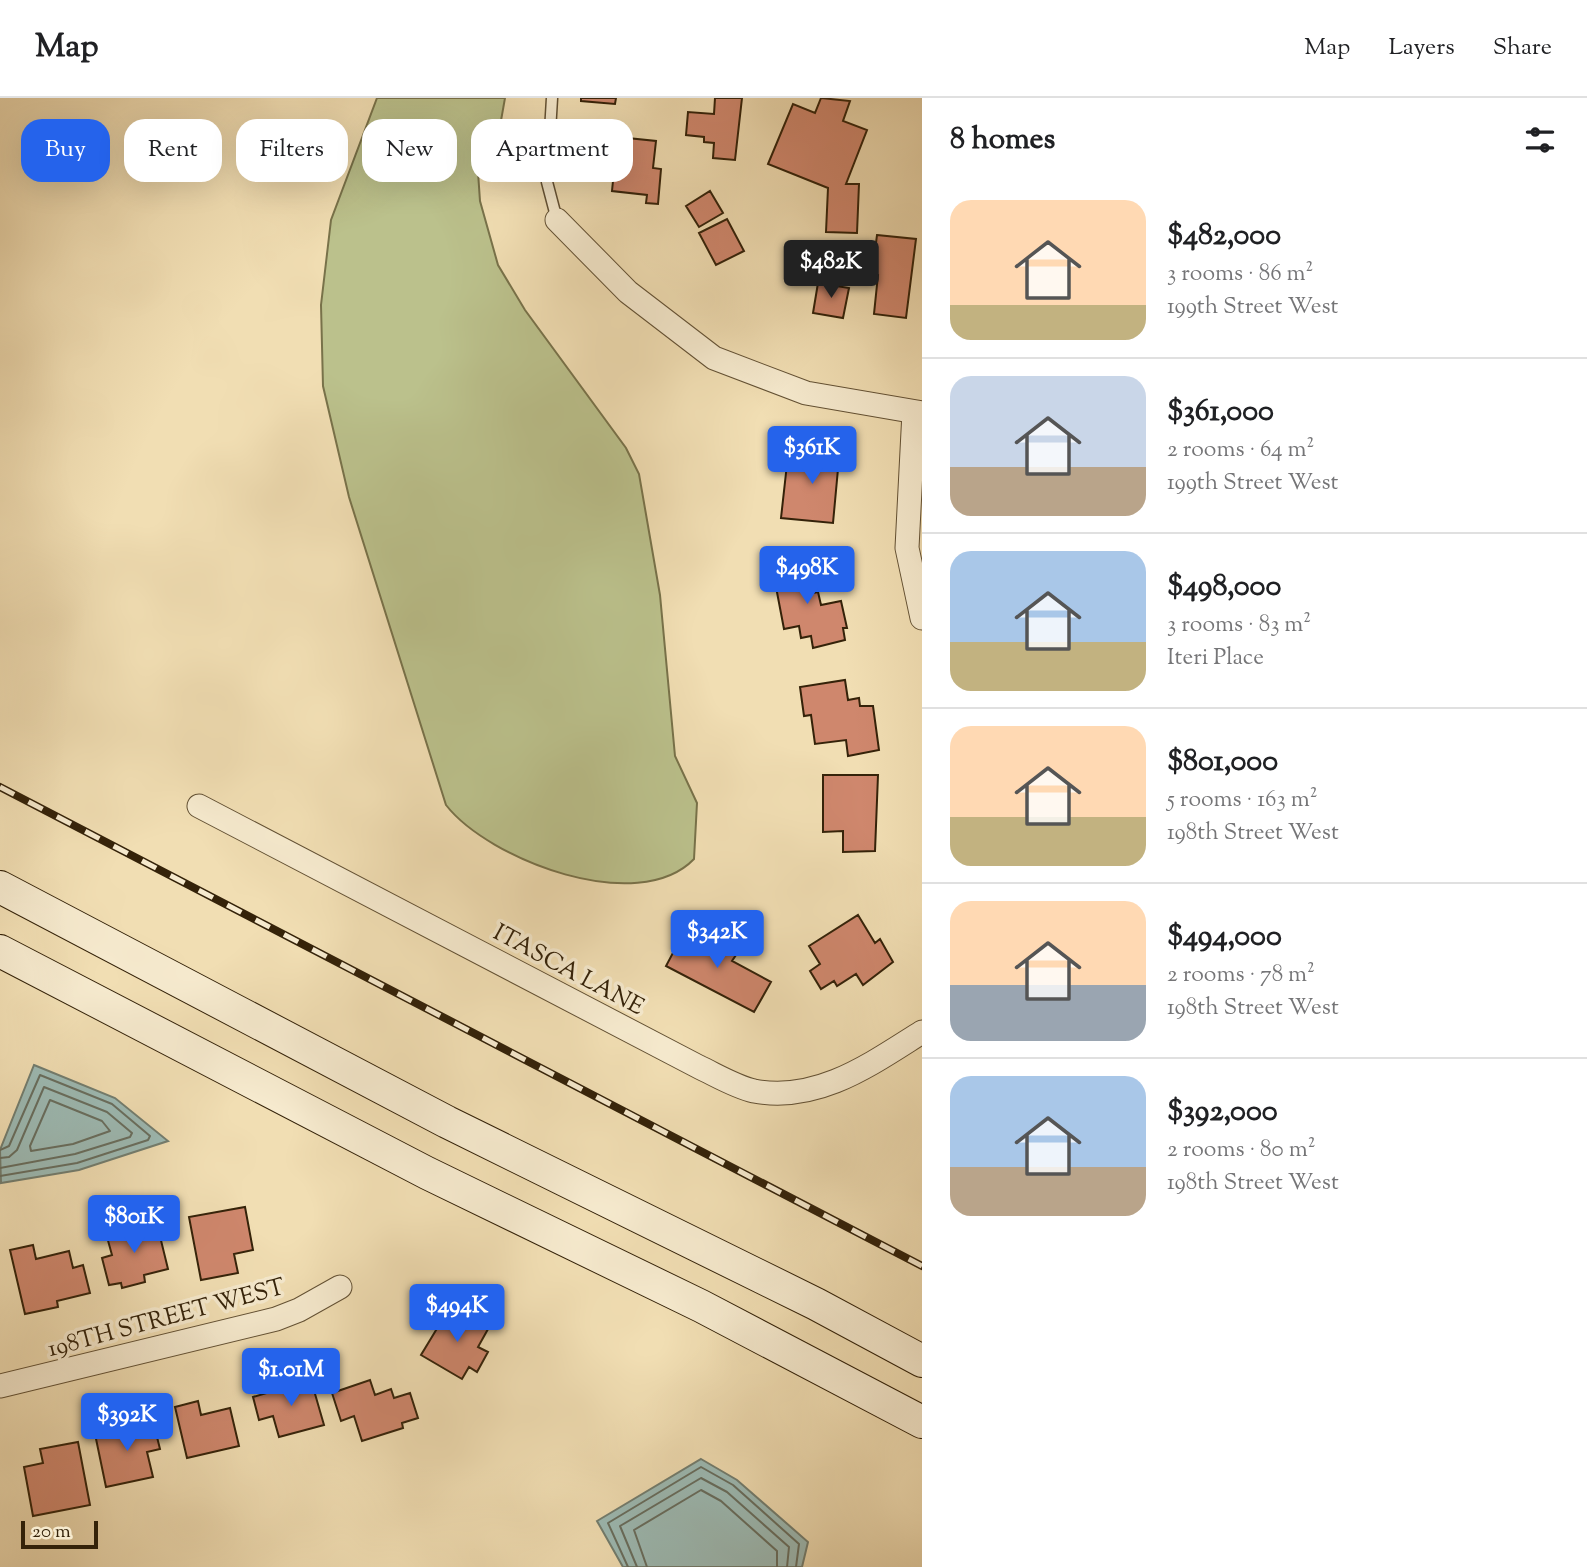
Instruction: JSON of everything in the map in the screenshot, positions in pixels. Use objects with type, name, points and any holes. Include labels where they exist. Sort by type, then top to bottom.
[{"type":"main road","points":[[0,887],[447,1122],[816,1304],[922,1361]]},
{"type":"main road","points":[[0,951],[427,1173],[701,1306],[922,1422]]},
{"type":"street","points":[[557,220],[628,292],[714,358],[806,393],[918,413],[907,548],[922,618]]},
{"type":"street","name":"ITASCA LANE","points":[[200,806],[699,1067],[753,1091],[802,1091],[848,1079],[922,1032]]},
{"type":"street","name":"198TH STREET WEST","points":[[0,1386],[276,1319],[299,1310],[340,1287]]},
{"type":"lane","points":[[552,98],[547,182],[557,220]]},
{"type":"green space","points":[[377,98],[505,98],[501,119],[471,119],[471,182],[479,182],[480,201],[498,265],[525,310],[626,448],[639,474],[660,595],[675,756],[697,803],[694,859],[669,876],[638,883],[602,882],[565,874],[529,862],[495,845],[467,825],[446,805],[349,497],[323,386],[321,305],[331,220],[345,182],[348,182],[348,175],[362,138],[362,182],[457,182],[457,119],[369,119]]},
{"type":"water","points":[[34,1065],[115,1098],[168,1141],[79,1170],[1,1183],[0,1150]]},
{"type":"water","points":[[701,1459],[737,1480],[808,1542],[802,1567],[623,1567],[597,1521]]},
{"type":"building","points":[[581,98],[616,98],[615,104],[581,101]]},
{"type":"building","points":[[715,98],[742,98],[735,160],[713,158],[714,143],[704,142],[704,137],[686,135],[688,112],[714,114]]},
{"type":"building","points":[[821,98],[850,101],[843,121],[867,130],[846,184],[859,184],[857,233],[826,232],[828,188],[768,164],[793,104],[815,113]]},
{"type":"building","points":[[633,139],[656,141],[653,168],[661,169],[658,204],[646,203],[647,195],[612,191],[613,182],[633,182]]},
{"type":"building","points":[[710,191],[723,213],[699,227],[686,206]]},
{"type":"building","points":[[727,219],[744,251],[716,265],[699,233]]},
{"type":"building","points":[[877,235],[916,239],[906,318],[874,314],[878,275],[872,274]]},
{"type":"building","points":[[818,283],[849,288],[843,318],[813,313]]},
{"type":"building","points":[[803,444],[835,448],[834,457],[839,458],[833,523],[781,518],[787,464],[801,465]]},
{"type":"building","points":[[806,559],[813,593],[818,592],[821,605],[841,601],[847,628],[843,628],[845,640],[813,648],[811,636],[801,638],[799,626],[784,629],[772,566]]},
{"type":"building","points":[[845,680],[848,700],[859,698],[860,706],[873,706],[879,750],[848,756],[846,740],[815,744],[811,715],[804,716],[800,687]]},
{"type":"building","points":[[823,775],[878,775],[875,851],[843,852],[843,831],[823,832]]},
{"type":"building","points":[[858,915],[875,943],[880,939],[893,962],[863,985],[856,974],[837,986],[834,981],[821,989],[810,971],[820,964],[809,946]]},
{"type":"building","points":[[699,931],[738,952],[732,961],[771,982],[754,1012],[666,966],[683,934]]},
{"type":"building","points":[[245,1207],[253,1250],[234,1254],[238,1273],[201,1280],[189,1217]]},
{"type":"building","points":[[139,1221],[141,1228],[157,1224],[168,1269],[144,1275],[145,1282],[122,1288],[121,1283],[109,1285],[102,1258],[112,1255],[107,1237],[122,1232],[121,1225]]},
{"type":"building","points":[[33,1245],[36,1259],[69,1251],[73,1268],[83,1265],[90,1293],[57,1301],[58,1307],[25,1314],[10,1250]]},
{"type":"building","points":[[450,1307],[488,1329],[478,1347],[488,1352],[477,1372],[469,1367],[462,1379],[421,1355]]},
{"type":"building","points":[[311,1380],[324,1425],[279,1437],[273,1416],[259,1420],[253,1397]]},
{"type":"building","points":[[370,1380],[375,1395],[391,1389],[394,1398],[410,1393],[418,1418],[402,1423],[403,1428],[362,1441],[354,1416],[341,1421],[332,1393]]},
{"type":"building","points":[[198,1401],[201,1415],[230,1408],[239,1446],[187,1458],[175,1407]]},
{"type":"building","points":[[153,1421],[160,1449],[147,1452],[153,1477],[106,1487],[95,1434]]},
{"type":"building","points":[[78,1442],[90,1505],[33,1516],[24,1467],[43,1463],[40,1449]]},
{"type":"railway","points":[[0,787],[922,1266]]}]
